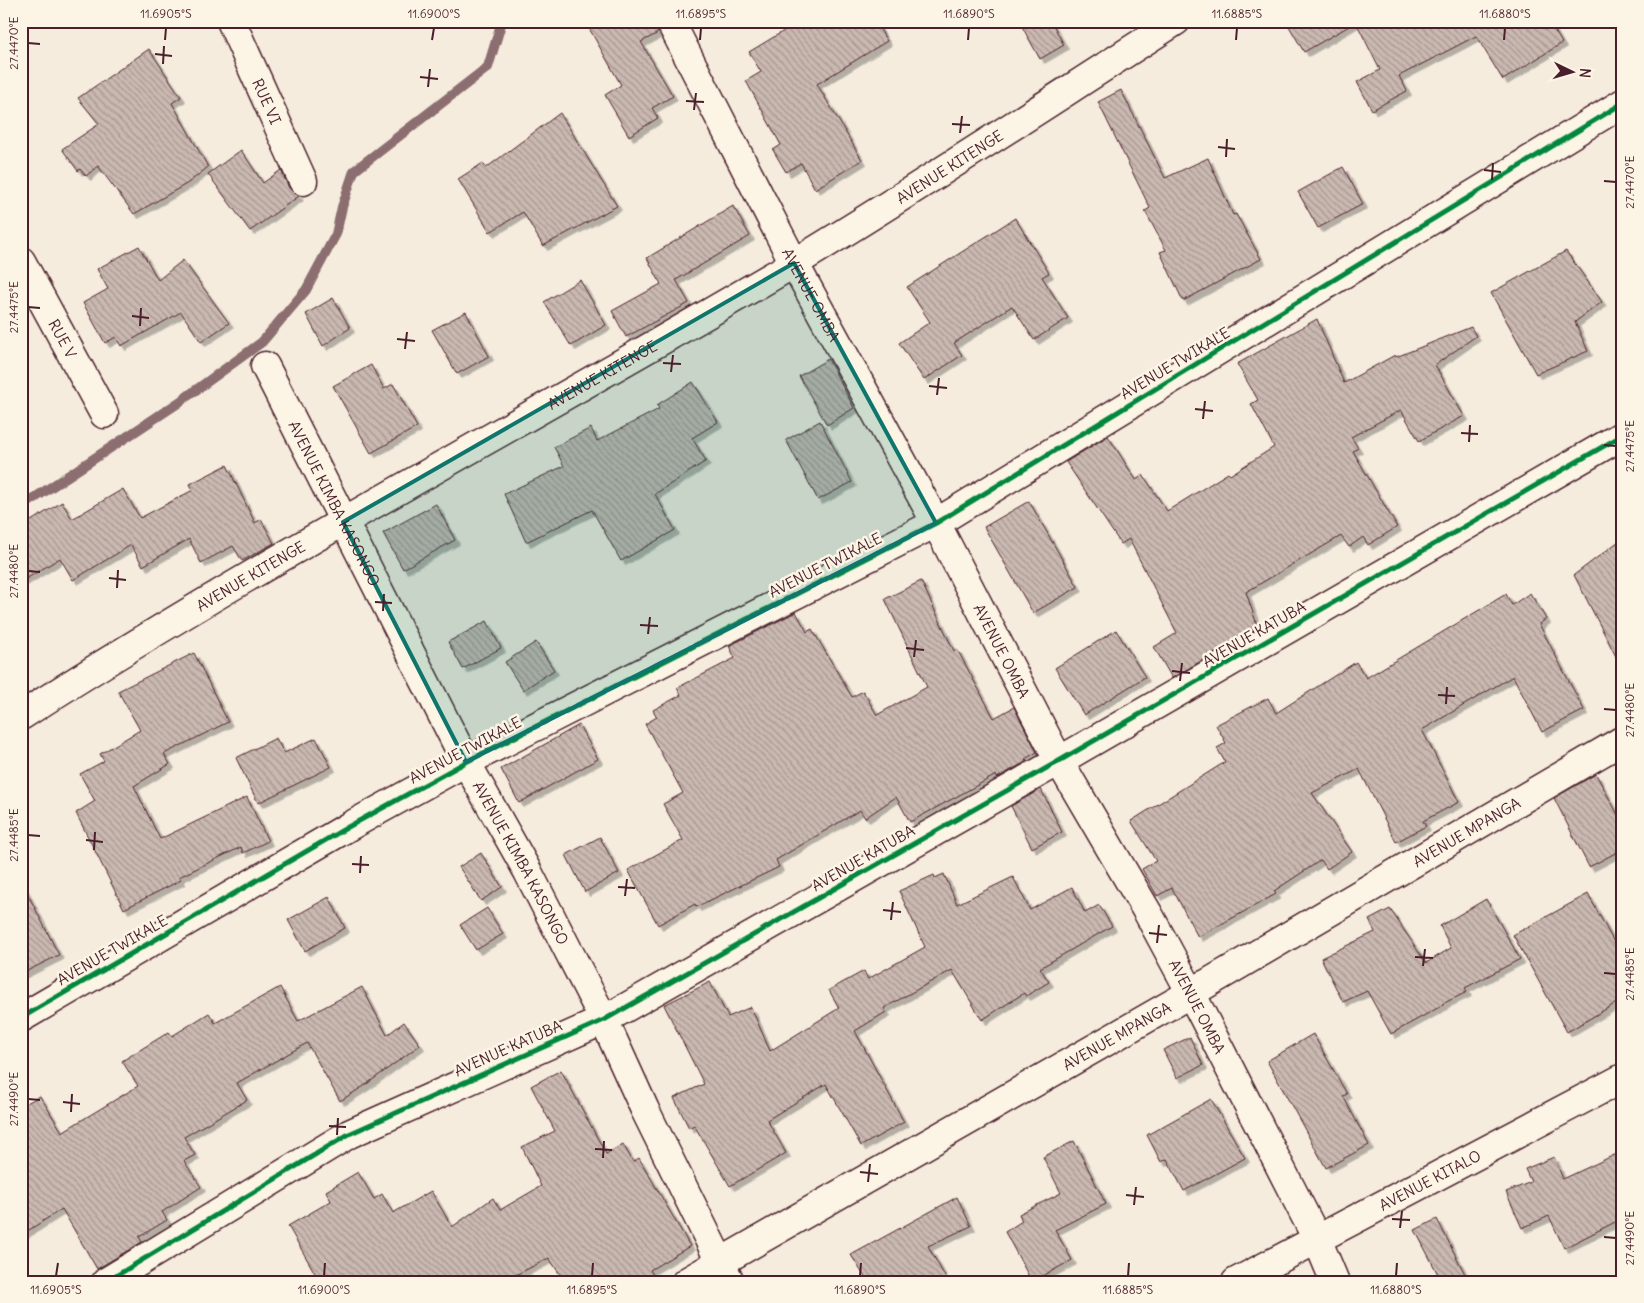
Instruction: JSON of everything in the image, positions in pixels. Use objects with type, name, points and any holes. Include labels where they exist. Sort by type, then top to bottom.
[{"type":"street","name":"RUE VI","points":[[231,21],[303,181]]},
{"type":"street","name":"AVENUE OMBA","points":[[670,21],[794,263],[936,523],[1060,761],[1148,913],[1191,994],[1317,1240],[1335,1282]]},
{"type":"street","name":"AVENUE KITENGE","points":[[21,716],[74,682],[343,522],[794,263],[1176,21]]},
{"type":"street","name":"AVENUE TWIKALE","points":[[21,1018],[348,827],[466,762],[936,523],[1623,103]]},
{"type":"street","name":"RUE V","points":[[21,261],[104,414]]},
{"type":"street","name":"AVENUE KIMBA KASONGO","points":[[265,366],[466,762],[528,872],[604,1020],[645,1110],[725,1273]]},
{"type":"street","name":"AVENUE KATUBA","points":[[106,1282],[349,1134],[604,1020],[1060,761],[1623,435]]},
{"type":"street","name":"AVENUE MPANGA","points":[[686,1282],[725,1273],[1191,994],[1623,740]]},
{"type":"street","name":"AVENUE KITALO","points":[[1236,1282],[1623,1078]]},
{"type":"highlighted area","points":[[794,263],[936,523],[466,762],[343,522]]},
{"type":"building","points":[[585,21],[655,21],[658,33],[641,42],[673,96],[652,108],[658,118],[629,136],[605,95],[621,85]]},
{"type":"building","points":[[783,21],[875,21],[887,41],[817,84],[862,160],[815,189],[801,163],[786,172],[773,150],[781,145],[746,81],[761,72],[749,52],[787,29]]},
{"type":"building","points":[[1019,21],[1051,21],[1064,45],[1040,59]]},
{"type":"building","points":[[1286,21],[1549,21],[1562,43],[1503,80],[1476,36],[1399,76],[1407,91],[1372,110],[1357,82],[1380,70],[1356,22],[1304,52]]},
{"type":"building","points":[[149,49],[181,97],[172,103],[208,167],[188,183],[134,214],[98,166],[86,176],[80,169],[78,171],[62,149],[99,124],[78,98]]},
{"type":"building","points":[[1121,90],[1165,178],[1208,158],[1233,215],[1236,214],[1261,259],[1183,301],[1160,252],[1166,250],[1145,211],[1150,208],[1098,102]]},
{"type":"building","points":[[560,113],[617,206],[543,246],[523,212],[490,232],[458,179],[483,163],[486,168]]},
{"type":"building","points":[[241,150],[263,183],[281,170],[289,188],[299,196],[250,231],[208,174]]},
{"type":"building","points":[[1343,167],[1363,204],[1318,228],[1298,192]]},
{"type":"building","points":[[733,206],[750,236],[676,280],[689,303],[626,337],[612,311],[661,284],[647,258]]},
{"type":"building","points":[[1015,218],[1049,273],[1042,277],[1068,318],[1034,340],[1012,306],[954,343],[962,355],[924,380],[899,343],[930,322],[907,287]]},
{"type":"building","points":[[139,246],[158,280],[183,260],[229,323],[201,342],[181,312],[121,346],[116,337],[105,343],[83,303],[108,289],[97,269]]},
{"type":"building","points":[[1566,251],[1602,302],[1575,322],[1588,351],[1536,374],[1491,293]]},
{"type":"building","points":[[580,280],[606,325],[571,346],[544,302]]},
{"type":"building","points":[[333,298],[350,328],[323,346],[306,314]]},
{"type":"building","points":[[466,312],[489,356],[457,374],[432,330]]},
{"type":"building","points":[[1317,319],[1344,383],[1395,355],[1396,357],[1471,327],[1476,336],[1435,365],[1464,416],[1419,441],[1401,410],[1351,437],[1358,448],[1353,451],[1397,527],[1368,545],[1363,537],[1349,547],[1341,536],[1246,592],[1258,628],[1172,678],[1154,647],[1177,633],[1129,539],[1121,544],[1066,462],[1108,436],[1136,480],[1143,475],[1167,511],[1274,447],[1251,404],[1258,400],[1237,364]]},
{"type":"building","points":[[828,359],[854,408],[827,425],[799,376]]},
{"type":"building","points":[[371,365],[384,389],[393,384],[417,427],[371,453],[333,386]]},
{"type":"building","points":[[693,382],[718,422],[692,438],[706,461],[655,494],[675,530],[621,561],[592,510],[526,542],[504,494],[564,466],[554,447],[591,428],[597,441],[659,409],[657,405]]},
{"type":"building","points":[[820,421],[852,482],[818,500],[786,440]]},
{"type":"building","points":[[227,465],[255,523],[261,519],[274,543],[242,561],[233,546],[201,563],[189,539],[143,566],[131,545],[73,580],[60,558],[21,582],[21,527],[62,502],[72,519],[123,489],[140,518],[193,490],[190,484]]},
{"type":"building","points":[[1029,501],[1078,587],[1033,613],[984,527]]},
{"type":"building","points":[[436,504],[455,540],[403,569],[383,533]]},
{"type":"building","points":[[1623,538],[1623,670],[1574,575]]},
{"type":"building","points":[[921,581],[954,651],[957,649],[994,718],[1014,707],[1037,752],[1025,759],[1027,761],[997,778],[996,775],[910,822],[896,797],[865,818],[860,810],[776,860],[779,867],[696,907],[695,904],[658,925],[628,870],[683,840],[663,804],[683,793],[645,724],[657,717],[653,710],[681,695],[677,688],[735,658],[729,646],[796,612],[807,632],[812,629],[852,697],[863,691],[877,715],[927,687],[885,599]]},
{"type":"building","points":[[1530,593],[1546,619],[1539,624],[1584,710],[1542,732],[1513,676],[1422,730],[1459,802],[1423,821],[1426,826],[1396,842],[1359,769],[1312,793],[1352,852],[1327,869],[1321,860],[1274,891],[1276,894],[1198,937],[1172,888],[1157,896],[1142,869],[1156,861],[1131,821],[1225,762],[1217,748],[1226,743],[1216,725],[1268,698],[1276,713],[1356,662],[1366,678],[1506,594],[1512,605]]},
{"type":"building","points":[[487,621],[501,648],[463,669],[448,642]]},
{"type":"building","points":[[1116,630],[1145,677],[1084,715],[1055,668]]},
{"type":"building","points":[[536,642],[554,670],[523,690],[505,662]]},
{"type":"building","points":[[194,653],[228,722],[164,754],[170,764],[134,786],[160,839],[247,797],[268,841],[243,853],[241,847],[179,877],[181,880],[124,909],[76,813],[95,801],[80,774],[104,761],[100,754],[140,730],[118,691]]},
{"type":"building","points":[[579,725],[598,759],[519,803],[501,769]]},
{"type":"building","points":[[276,738],[284,753],[316,738],[331,767],[258,803],[236,758]]},
{"type":"building","points":[[1596,774],[1623,824],[1623,849],[1589,867],[1554,798]]},
{"type":"building","points":[[1041,789],[1062,832],[1032,848],[1011,806]]},
{"type":"building","points":[[600,837],[619,873],[585,892],[566,855]]},
{"type":"building","points":[[481,853],[502,887],[481,901],[459,867]]},
{"type":"building","points":[[944,874],[957,904],[1013,877],[1030,910],[1072,887],[1085,913],[1099,905],[1112,926],[1040,968],[1049,982],[1026,996],[1024,993],[982,1020],[952,970],[884,1008],[886,1012],[855,1031],[904,1122],[861,1146],[826,1084],[767,1120],[786,1153],[730,1186],[694,1125],[689,1128],[674,1098],[704,1084],[664,1005],[710,982],[728,1017],[751,1007],[770,1051],[839,1008],[829,990],[864,971],[868,979],[925,947],[899,891],[934,875],[935,878]]},
{"type":"building","points":[[21,881],[59,955],[21,974]]},
{"type":"building","points":[[1588,894],[1623,959],[1623,999],[1567,1032],[1513,935]]},
{"type":"building","points":[[329,897],[345,928],[305,951],[288,920]]},
{"type":"building","points":[[1486,899],[1520,959],[1465,988],[1467,992],[1442,1004],[1391,1034],[1367,991],[1343,1002],[1321,958],[1375,932],[1369,920],[1390,909],[1426,963],[1451,948],[1440,926]]},
{"type":"building","points":[[487,908],[503,934],[476,950],[460,925]]},
{"type":"building","points":[[280,987],[298,1021],[362,987],[387,1035],[404,1022],[420,1045],[340,1101],[307,1043],[237,1083],[247,1100],[184,1137],[195,1155],[184,1161],[201,1187],[162,1212],[167,1220],[139,1237],[142,1242],[97,1269],[62,1209],[21,1235],[21,1106],[40,1096],[62,1132],[138,1086],[122,1061],[169,1032],[172,1036],[209,1013],[215,1023]]},
{"type":"building","points":[[1313,1034],[1347,1094],[1343,1096],[1369,1145],[1326,1168],[1267,1061]]},
{"type":"building","points":[[1190,1037],[1203,1065],[1177,1078],[1163,1050]]},
{"type":"building","points":[[561,1070],[606,1154],[623,1144],[633,1162],[639,1158],[690,1246],[650,1270],[658,1282],[565,1282],[549,1258],[502,1282],[320,1282],[288,1226],[331,1201],[326,1191],[358,1172],[374,1199],[382,1194],[393,1213],[431,1191],[452,1227],[493,1198],[500,1210],[541,1186],[522,1147],[555,1131],[531,1086]]},
{"type":"building","points":[[1211,1099],[1245,1158],[1184,1191],[1167,1159],[1161,1162],[1147,1135]]},
{"type":"building","points":[[1074,1141],[1106,1204],[1055,1230],[1072,1260],[1032,1282],[1005,1232],[1022,1221],[1019,1214],[1061,1193],[1043,1157]]},
{"type":"building","points":[[1623,1151],[1623,1218],[1564,1248],[1549,1216],[1522,1228],[1506,1192],[1531,1182],[1525,1169],[1554,1157],[1563,1179]]},
{"type":"building","points":[[957,1197],[971,1226],[928,1246],[948,1282],[868,1282],[851,1255]]},
{"type":"building","points":[[1437,1219],[1469,1282],[1442,1282],[1415,1230]]},
{"type":"waterway","points":[[21,507],[178,403],[262,342],[306,290],[336,234],[342,207],[354,171],[488,67],[502,21]]},
{"type":"cycle path","points":[[21,1018],[348,827],[466,762],[936,523],[1623,103]]},
{"type":"cycle path","points":[[106,1282],[349,1134],[604,1020],[1059,761],[1623,435]]}]
